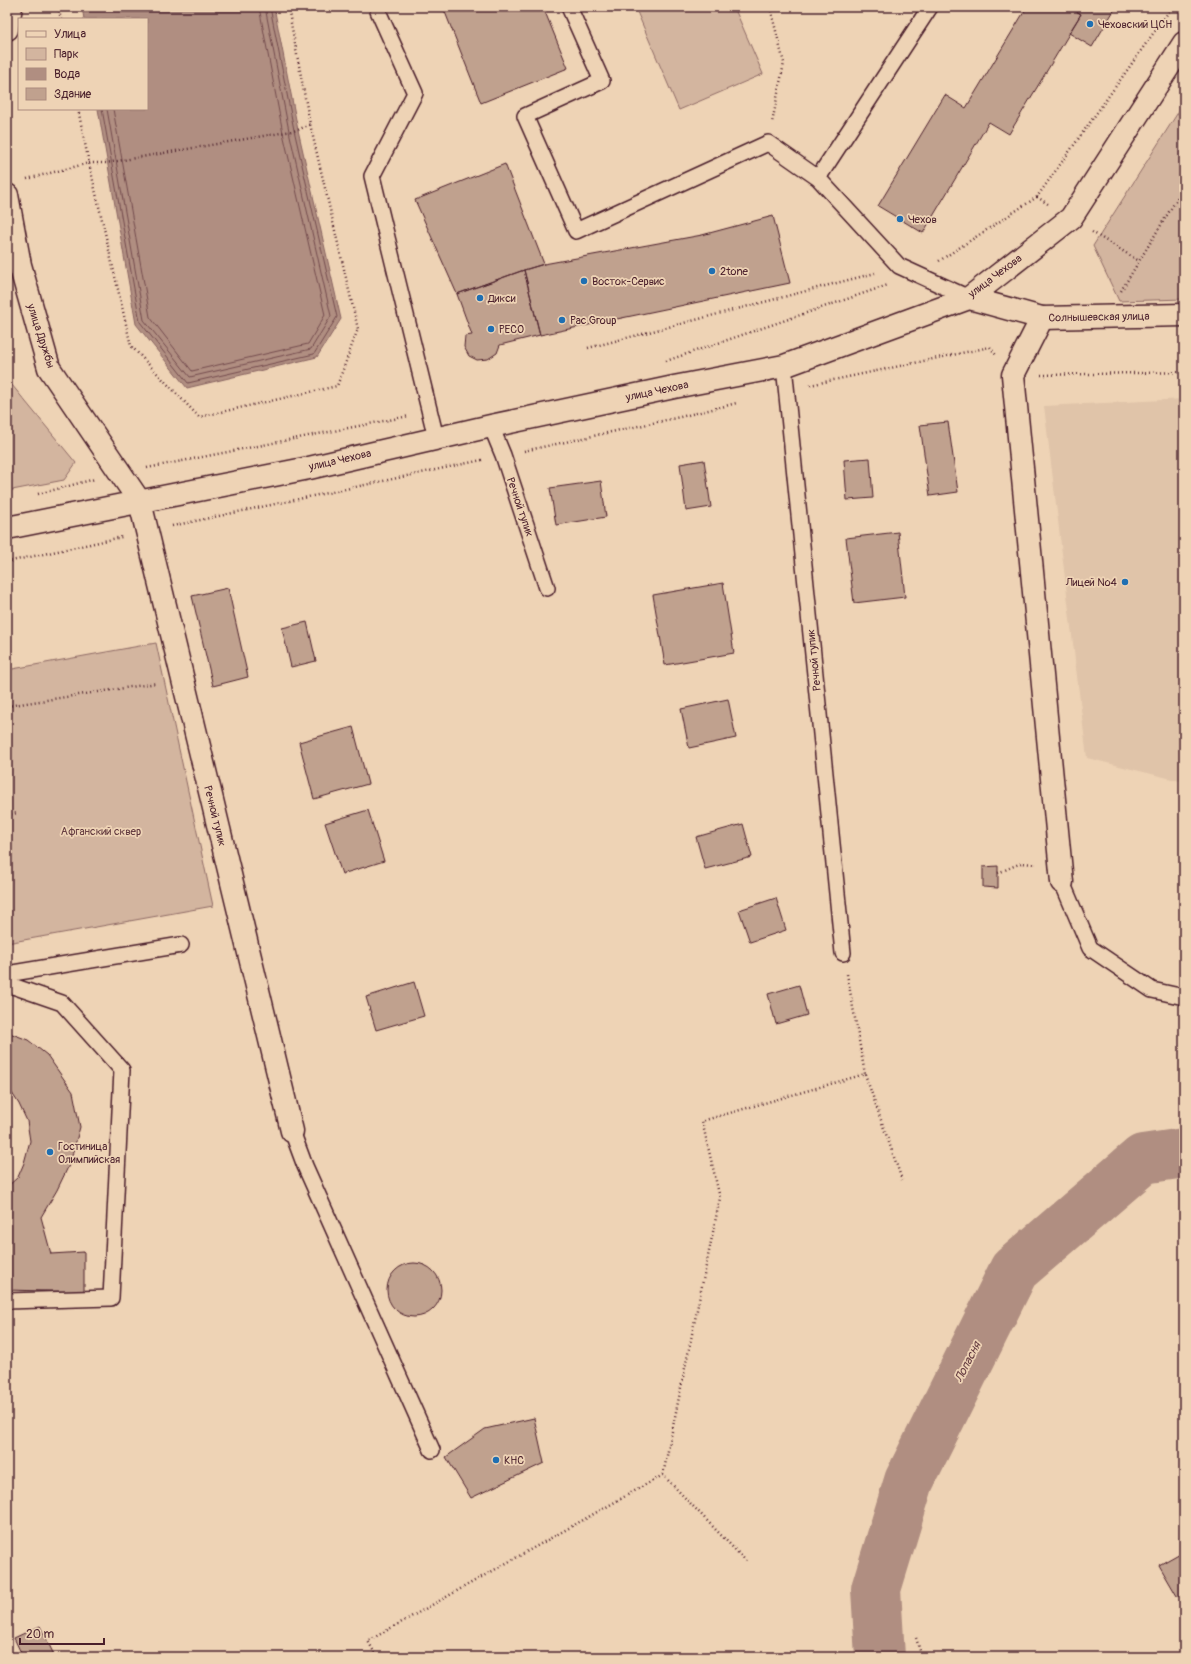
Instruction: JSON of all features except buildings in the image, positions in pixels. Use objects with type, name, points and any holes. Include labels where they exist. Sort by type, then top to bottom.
[{"type":"street","points":[[7,29],[11,7]]},
{"type":"street","name":"улица Чехова","points":[[7,528],[309,468],[491,426],[674,387],[784,366],[968,298],[1071,218],[1184,44]]},
{"type":"street","name":"улица Дружбы","points":[[7,195],[13,266],[49,368],[140,502]]},
{"type":"street","name":"Солнышевская улица","points":[[968,298],[1042,318],[1184,315]]},
{"type":"street","points":[[1042,318],[1013,375],[1061,874]]},
{"type":"street","name":"Речной тупик","points":[[140,502],[292,1131]]},
{"type":"lane","points":[[379,7],[378,11],[414,92],[372,176],[436,438]]},
{"type":"lane","points":[[568,7],[602,81],[525,116],[576,231],[768,143],[818,178],[899,266],[968,298]]},
{"type":"lane","points":[[818,178],[930,7]]},
{"type":"lane","name":"Речной тупик","points":[[784,366],[843,953]]},
{"type":"lane","name":"Речной тупик","points":[[491,426],[503,455],[548,588]]},
{"type":"lane","points":[[1061,874],[1090,948],[1152,990],[1184,998]]},
{"type":"lane","points":[[7,974],[181,945]]},
{"type":"lane","points":[[7,984],[62,1003],[122,1070],[111,1298],[7,1301]]},
{"type":"lane","points":[[292,1131],[308,1173],[432,1450]]},
{"type":"path","points":[[58,7],[61,18]]},
{"type":"path","points":[[78,110],[130,346],[198,417],[337,386],[358,329],[310,124],[288,7]]},
{"type":"path","points":[[768,143],[784,63],[770,7]]},
{"type":"path","points":[[659,362],[918,275],[1037,197],[1172,7]]},
{"type":"path","points":[[33,179],[89,163],[106,164],[298,130],[310,124]]},
{"type":"path","points":[[1106,316],[1184,187]]},
{"type":"path","points":[[588,348],[899,266]]},
{"type":"path","points":[[990,347],[1013,375],[1184,372]]},
{"type":"path","points":[[30,495],[121,473],[430,412]]},
{"type":"path","points":[[7,706],[182,679]]},
{"type":"path","points":[[7,760],[12,759]]},
{"type":"path","points":[[7,815],[18,814]]},
{"type":"path","points":[[998,873],[1021,863],[1061,874]]},
{"type":"path","points":[[843,953],[865,1074],[902,1180]]},
{"type":"path","points":[[376,1657],[368,1640],[663,1474],[720,1198],[702,1121],[865,1074]]},
{"type":"path","points":[[663,1474],[746,1561]]},
{"type":"path","points":[[916,1638],[922,1657]]},
{"type":"shaded area","name":"Лицей №4","points":[[1184,399],[1184,782],[1087,758],[1044,406]]},
{"type":"green space","points":[[635,7],[734,7],[763,74],[679,110]]},
{"type":"green space","points":[[1184,103],[1184,299],[1119,301],[1093,246]]},
{"type":"green space","points":[[7,379],[76,463],[64,480],[7,491]]},
{"type":"green space","name":"Афганский сквер","points":[[156,643],[213,906],[7,943],[7,670]]},
{"type":"water","points":[[82,7],[274,7],[298,130],[341,319],[317,357],[187,388],[136,324],[98,110],[148,110],[148,18],[84,18]]},
{"type":"waterway","name":"Лопасня","points":[[880,1657],[876,1589],[909,1481],[1014,1270],[1143,1159],[1184,1153]]},
{"type":"place","name":"Чеховский ЦСН","points":[[1090,24]]},
{"type":"place","name":"Чехов","points":[[900,219]]},
{"type":"place","name":"2tone","points":[[712,271]]},
{"type":"place","name":"Восток-Сервис","points":[[584,281]]},
{"type":"place","name":"Дикси","points":[[480,298]]},
{"type":"place","name":"Pac Group","points":[[562,320]]},
{"type":"place","name":"РЕСО","points":[[491,329]]},
{"type":"place","name":"Лицей №4","points":[[1125,582]]},
{"type":"place","name":"Гостиница Олимпийская","points":[[50,1152]]},
{"type":"place","name":"КНС","points":[[496,1460]]}]
